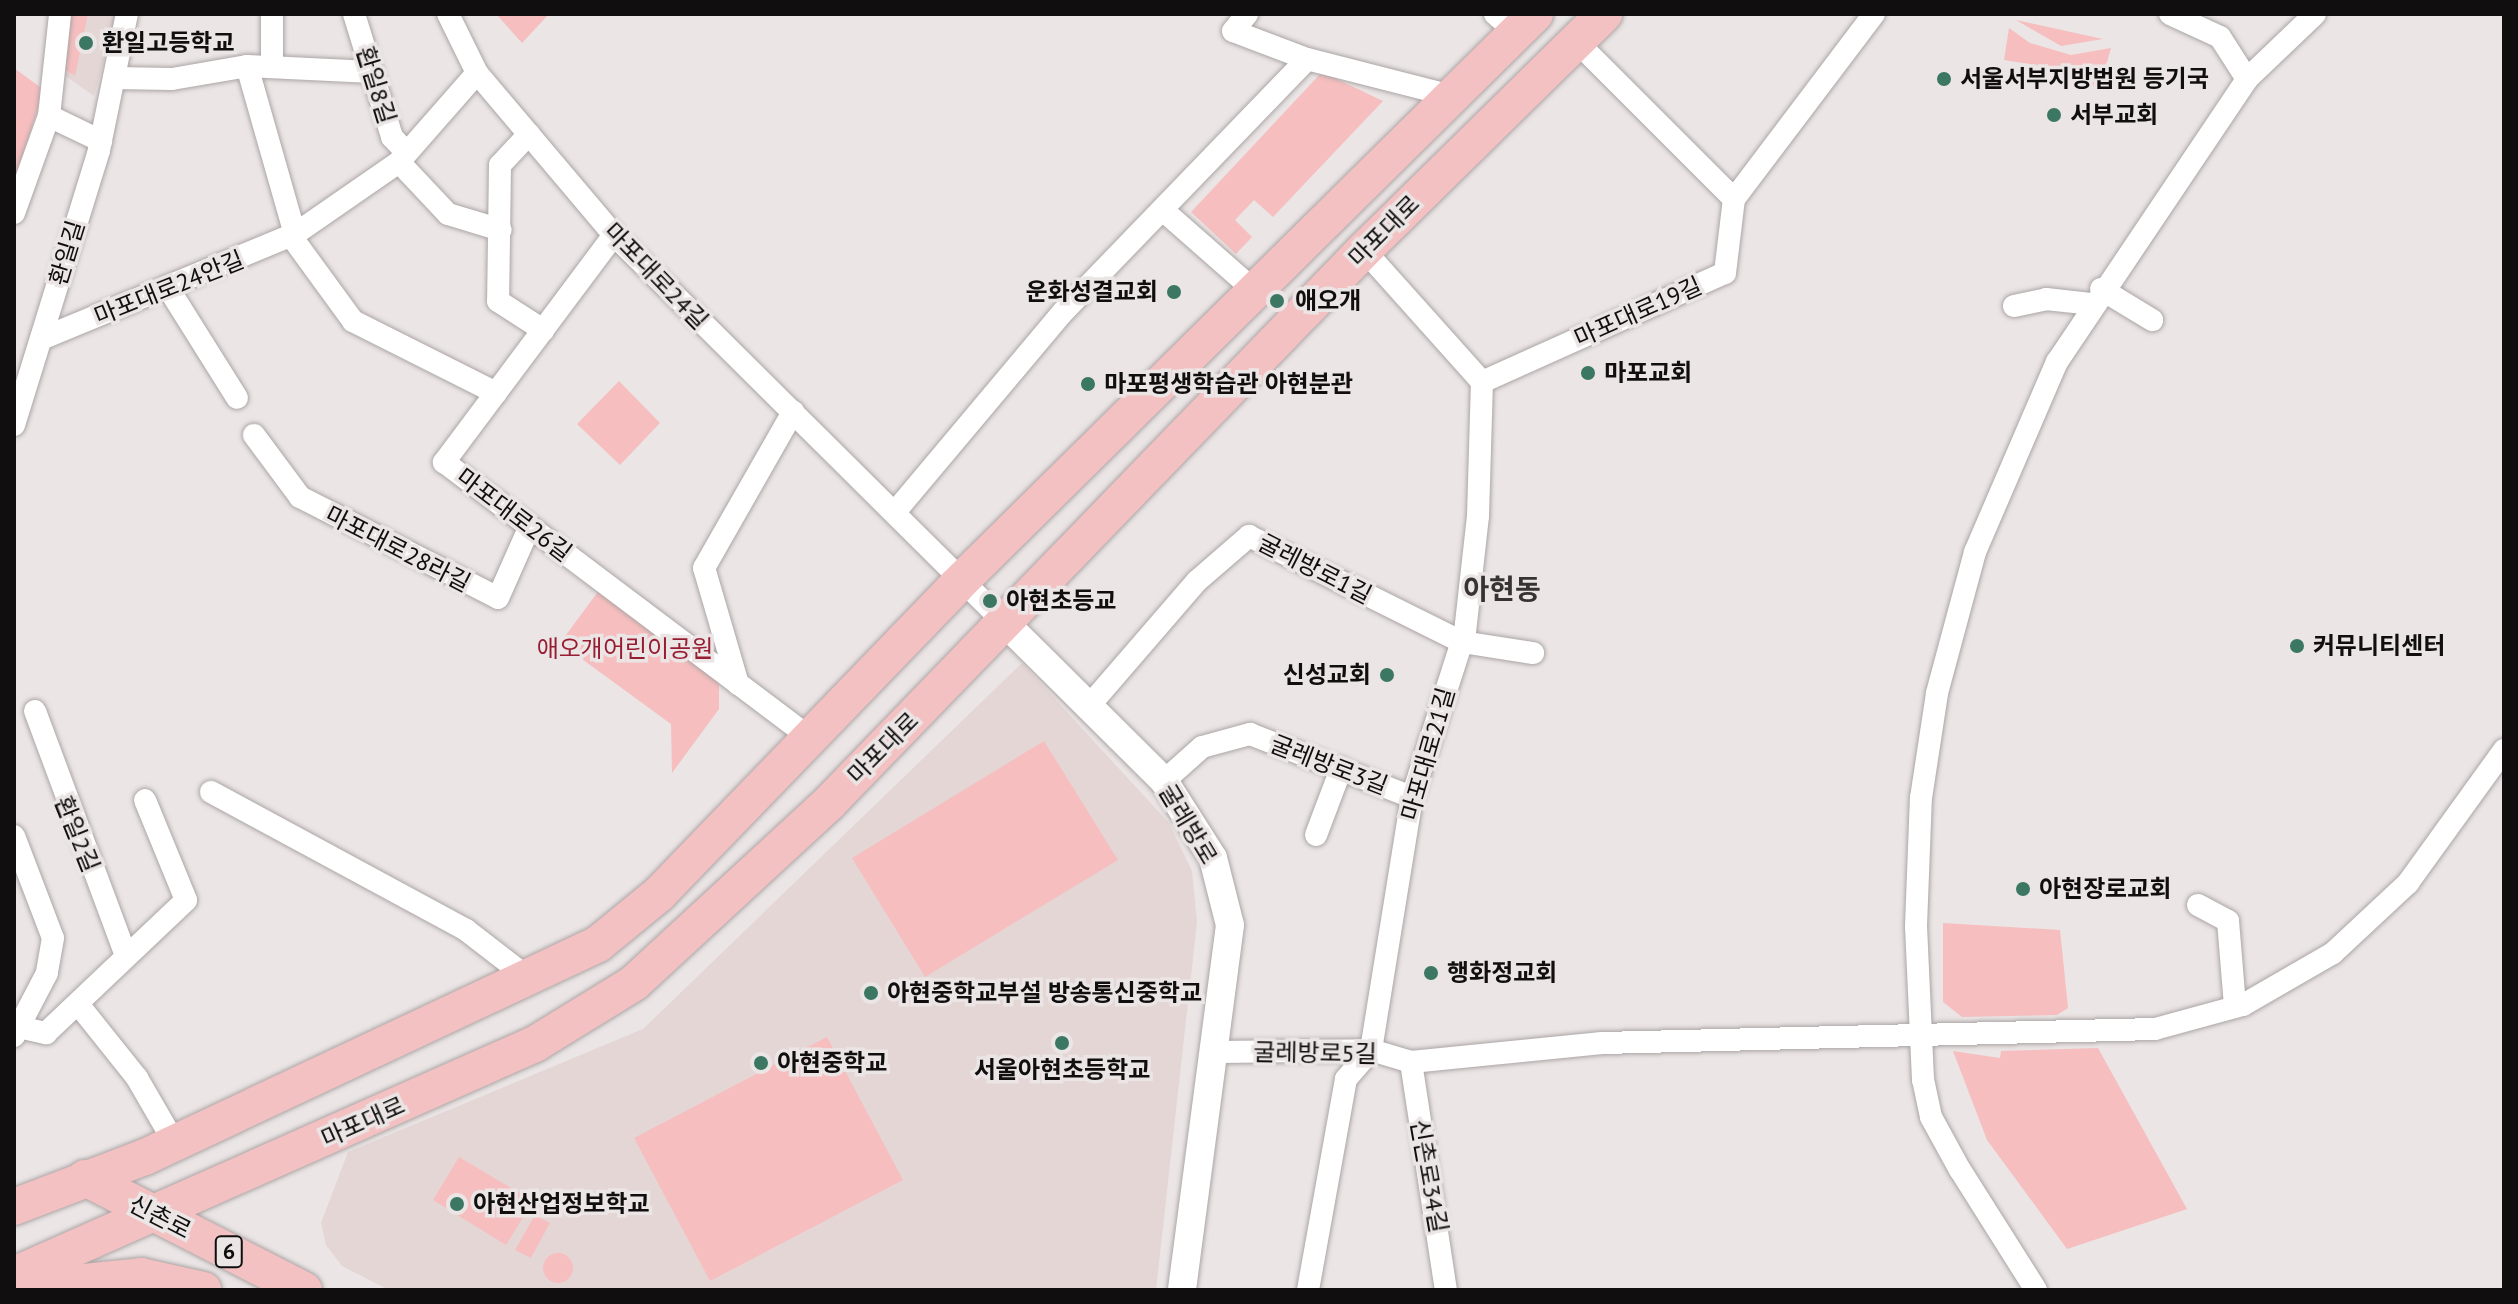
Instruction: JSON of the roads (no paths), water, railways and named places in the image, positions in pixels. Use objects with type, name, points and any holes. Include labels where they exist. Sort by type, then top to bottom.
[{"type":"main road","name":"마포대로","points":[[14,1275],[535,1044],[634,983],[830,802],[1006,624],[1364,250],[1604,14]]},
{"type":"main road","name":"마포대로","points":[[85,1178],[174,1142],[598,944],[659,894],[963,579],[1452,96],[1516,20]]},
{"type":"main road","name":"신촌로","points":[[85,1178],[304,1290]]},
{"type":"main road","points":[[14,1207],[85,1178]]},
{"type":"main road","name":"6","points":[[14,1289],[141,1276],[203,1290]]},
{"type":"street","points":[[14,213],[49,116],[60,14]]},
{"type":"street","name":"환일길","points":[[14,425],[101,141],[127,14]]},
{"type":"street","points":[[272,14],[272,66]]},
{"type":"street","name":"환일8길","points":[[354,14],[392,137],[402,157],[448,214],[501,230]]},
{"type":"street","name":"마포대로24길","points":[[448,14],[477,73],[614,235],[963,579]]},
{"type":"street","points":[[1247,14],[1233,31],[1307,59],[1452,96]]},
{"type":"street","points":[[1577,42],[1734,199],[1874,14]]},
{"type":"street","points":[[2170,14],[2220,37],[2247,79]]},
{"type":"street","points":[[2036,1290],[1931,1117],[1919,1034],[1921,798],[1956,611],[2013,457],[2096,296],[2247,79],[2315,14]]},
{"type":"street","points":[[895,512],[1063,312],[1165,212],[1307,59]]},
{"type":"street","points":[[114,78],[172,79],[247,66],[372,72]]},
{"type":"street","points":[[247,66],[293,235],[353,321],[496,393]]},
{"type":"street","name":"마포대로24안길","points":[[41,339],[170,291],[293,235],[402,157],[477,73]]},
{"type":"street","points":[[49,116],[101,141]]},
{"type":"street","points":[[529,134],[500,165],[498,301],[543,330]]},
{"type":"street","name":"마포대로19길","points":[[1482,382],[1725,273],[1734,199]]},
{"type":"street","points":[[1165,212],[1255,291]]},
{"type":"street","name":"마포대로26길","points":[[614,235],[444,462],[811,739]]},
{"type":"street","points":[[1364,250],[1482,382]]},
{"type":"street","points":[[170,291],[237,398]]},
{"type":"street","points":[[2014,306],[2046,299],[2096,296],[2152,320]]},
{"type":"street","name":"마포대로21길","points":[[1371,1050],[1412,797],[1462,642],[1478,516],[1482,382]]},
{"type":"street","points":[[738,684],[704,568],[793,412]]},
{"type":"street","name":"마포대로28라길","points":[[254,435],[300,497],[498,598],[529,528]]},
{"type":"street","name":"굴레방로1길","points":[[1089,706],[1197,581],[1249,536],[1462,642]]},
{"type":"street","name":"굴레방로","points":[[963,579],[1164,781],[1213,858],[1230,925],[1218,1052],[1182,1290]]},
{"type":"street","points":[[1462,642],[1533,653]]},
{"type":"street","name":"환일2길","points":[[35,711],[126,956]]},
{"type":"street","name":"굴레방로3길","points":[[1164,781],[1202,747],[1250,734],[1412,797]]},
{"type":"street","points":[[1411,1062],[1602,1043],[1919,1034],[2121,1035],[2235,1007],[2333,953],[2408,883],[2504,750]]},
{"type":"street","points":[[1316,835],[1341,769]]},
{"type":"street","points":[[211,792],[466,930],[527,977]]},
{"type":"street","points":[[14,836],[53,938],[47,973],[17,1032],[46,1033],[186,900],[145,800]]},
{"type":"street","points":[[2198,905],[2228,921],[2235,1007]]},
{"type":"street","points":[[78,1004],[137,1078],[174,1142]]},
{"type":"street","points":[[1308,1290],[1346,1079],[1371,1050]]},
{"type":"street","name":"굴레방로5길","points":[[1218,1052],[1371,1050],[1411,1062]]},
{"type":"street","name":"신촌로34길","points":[[1411,1062],[1446,1290]]},
{"type":"place","name":"환일고등학교","points":[[86,43]]},
{"type":"place","name":"서울서부지방법원 등기국","points":[[1944,79]]},
{"type":"place","name":"서부교회","points":[[2054,115]]},
{"type":"place","name":"운화성결교회","points":[[1174,292]]},
{"type":"place","name":"애오개","points":[[1277,301]]},
{"type":"place","name":"마포교회","points":[[1588,373]]},
{"type":"place","name":"마포평생학습관 아현분관","points":[[1088,384]]},
{"type":"place","name":"아현초등교","points":[[990,601]]},
{"type":"place","name":"커뮤니티센터","points":[[2297,646]]},
{"type":"place","name":"신성교회","points":[[1387,675]]},
{"type":"place","name":"아현장로교회","points":[[2023,889]]},
{"type":"place","name":"행화정교회","points":[[1431,973]]},
{"type":"place","name":"아현중학교부설 방송통신중학교","points":[[871,993]]},
{"type":"place","name":"서울아현초등학교","points":[[1062,1043]]},
{"type":"place","name":"아현중학교","points":[[761,1063]]},
{"type":"place","name":"아현산업정보학교","points":[[457,1204]]},
{"type":"district","name":"아현동","points":[[1502,589]]},
{"type":"park label","name":"애오개어린이공원","points":[[625,649]]}]
